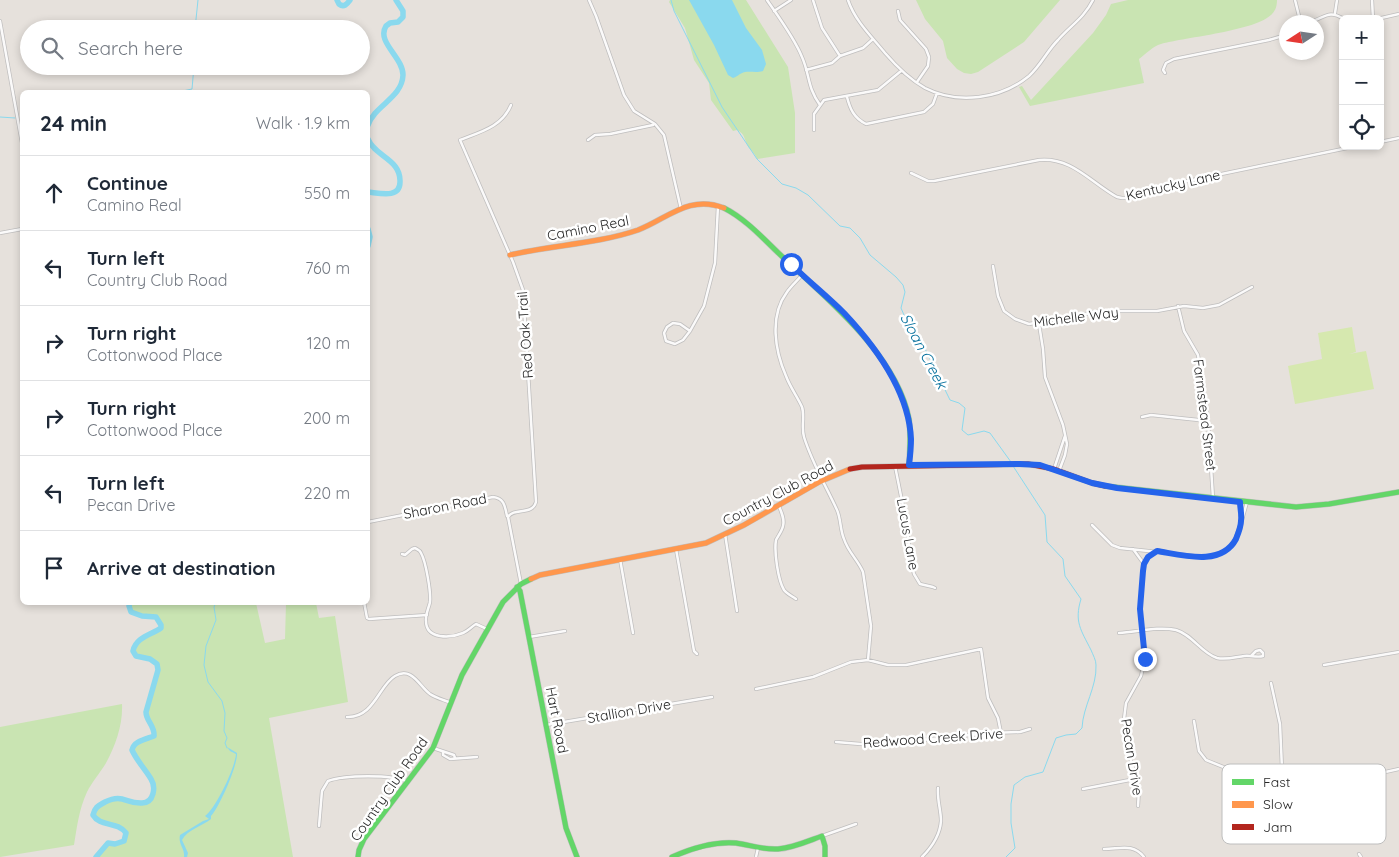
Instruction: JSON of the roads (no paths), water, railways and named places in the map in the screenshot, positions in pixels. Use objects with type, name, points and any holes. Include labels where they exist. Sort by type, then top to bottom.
[{"type":"main road","name":"Camino Real","points":[[510,254],[610,237],[638,230],[670,212],[705,204],[718,206]]},
{"type":"main road","points":[[718,206],[729,210],[742,220],[849,319],[868,340],[901,396],[907,413],[911,438],[909,465]]},
{"type":"main road","name":"Country Club Road","points":[[358,857],[358,850],[364,838],[434,748],[462,675],[503,602],[519,586],[535,576],[706,543],[822,480],[844,470],[855,468],[909,465],[1040,465],[1092,483],[1117,488],[1296,507],[1313,507],[1399,492]]},
{"type":"main road","name":"Hart Road","points":[[519,586],[566,828],[577,857]]},
{"type":"main road","points":[[672,857],[687,850],[713,843],[735,843],[758,848],[786,848],[822,836],[825,846],[825,857]]},
{"type":"street","points":[[589,0],[624,95],[634,111],[655,124],[665,138],[681,209]]},
{"type":"street","points":[[767,0],[802,56],[808,85],[820,105]]},
{"type":"street","points":[[774,11],[791,0]]},
{"type":"street","points":[[813,0],[822,28],[840,56]]},
{"type":"street","points":[[848,0],[856,17],[901,70],[916,83],[937,93],[956,97],[979,97],[1005,90],[1019,83],[1033,72],[1059,39],[1081,18],[1092,0]]},
{"type":"street","points":[[1296,0],[1299,15]]},
{"type":"street","points":[[1335,14],[1337,0]]},
{"type":"street","points":[[1372,0],[1372,15]]},
{"type":"street","points":[[898,10],[900,20],[926,49],[929,57],[928,66],[916,83]]},
{"type":"street","points":[[1324,16],[1335,14],[1339,16]]},
{"type":"street","points":[[1384,18],[1399,14]]},
{"type":"street","points":[[0,21],[20,133]]},
{"type":"street","points":[[1165,73],[1163,70],[1166,63],[1174,60],[1279,37]]},
{"type":"street","points":[[806,70],[826,66],[840,56],[863,48],[873,38]]},
{"type":"street","points":[[814,130],[814,114],[824,100],[878,90],[901,70]]},
{"type":"street","points":[[847,97],[853,114],[859,121],[866,124],[924,112],[934,104],[937,93]]},
{"type":"street","name":"Red Oak Trail","points":[[508,520],[510,513],[531,509],[535,506],[536,502],[523,292],[521,280],[460,140],[498,124],[511,105]]},
{"type":"street","points":[[588,140],[595,135],[610,134],[655,124]]},
{"type":"street","points":[[1384,141],[1399,138]]},
{"type":"street","name":"Kentucky Lane","points":[[911,173],[934,182],[1050,159],[1061,161],[1074,168],[1117,197],[1131,198],[1178,182],[1339,150]]},
{"type":"street","points":[[690,331],[680,324],[673,323],[667,327],[664,333],[666,341],[674,344],[683,340],[690,331],[704,306],[715,264],[718,206]]},
{"type":"street","points":[[0,233],[20,229]]},
{"type":"street","name":"Michelle Way","points":[[993,266],[998,296],[1004,311],[1015,320],[1029,324],[1038,324],[1102,311],[1157,311],[1178,306],[1203,308],[1219,305],[1252,287]]},
{"type":"street","points":[[802,276],[787,292],[780,307],[777,316],[776,340],[782,367],[802,408],[804,436],[822,480],[838,512],[848,549],[860,564],[863,572],[872,626],[868,660]]},
{"type":"street","name":"Farmstead Street","points":[[1178,306],[1184,331],[1198,355],[1208,421],[1213,498]]},
{"type":"street","points":[[1038,324],[1043,349],[1045,376],[1066,434],[1065,455],[1057,470]]},
{"type":"street","points":[[1142,417],[1151,415],[1208,421]]},
{"type":"street","points":[[1057,470],[1066,434]]},
{"type":"street","name":"Lucus Lane","points":[[896,466],[905,510],[914,574],[920,584],[935,588]]},
{"type":"street","name":"Sharon Road","points":[[370,522],[493,497],[500,498],[503,501],[508,520]]},
{"type":"street","points":[[1240,502],[1242,520]]},
{"type":"street","points":[[1092,525],[1112,545],[1120,548],[1205,557],[1220,554],[1227,550],[1234,542],[1247,502]]},
{"type":"street","points":[[778,504],[783,516],[783,526],[777,539],[776,560],[783,588],[796,599]]},
{"type":"street","points":[[508,520],[519,586]]},
{"type":"street","points":[[725,534],[737,611]]},
{"type":"street","points":[[402,554],[405,555],[415,548],[421,553],[430,593],[426,622],[428,630],[438,636],[462,633],[476,624],[487,628]]},
{"type":"street","points":[[1133,548],[1144,564],[1157,551]]},
{"type":"street","points":[[676,550],[694,651],[697,654]]},
{"type":"street","points":[[620,559],[633,633]]},
{"type":"street","name":"Pecan Drive","points":[[1138,806],[1138,790],[1124,719],[1126,703],[1144,667],[1145,659],[1140,609],[1144,564]]},
{"type":"street","points":[[364,605],[366,618],[427,615]]},
{"type":"street","points":[[1119,633],[1166,629],[1187,635],[1209,654],[1219,658],[1252,655]]},
{"type":"street","points":[[529,637],[565,631]]},
{"type":"street","points":[[756,689],[813,677],[851,662],[868,660],[888,665],[906,665],[981,649],[988,698],[998,718],[1001,733]]},
{"type":"street","points":[[1324,665],[1399,652]]},
{"type":"street","points":[[347,716],[355,716],[369,707],[393,678],[400,674],[414,676],[432,696],[451,703]]},
{"type":"street","points":[[1271,683],[1280,724],[1282,764]]},
{"type":"street","name":"Stallion Drive","points":[[546,726],[712,697]]},
{"type":"street","points":[[1194,721],[1199,750],[1206,760],[1222,766]]},
{"type":"street","name":"Redwood Creek Drive","points":[[836,742],[873,745],[1020,732],[1030,729]]},
{"type":"street","points":[[434,748],[443,752],[443,755],[450,759],[477,757]]},
{"type":"street","points":[[1386,772],[1399,769]]},
{"type":"street","points":[[319,826],[322,789],[329,780],[387,776],[408,782]]},
{"type":"street","points":[[1083,789],[1135,779]]},
{"type":"street","points":[[922,857],[930,848],[941,822],[937,797],[938,788]]},
{"type":"street","points":[[822,836],[856,824]]},
{"type":"street","points":[[756,857],[758,848]]},
{"type":"street","points":[[1104,849],[1132,848],[1138,850],[1144,857]]},
{"type":"water","points":[[689,0],[732,0],[746,28],[762,50],[766,64],[763,71],[745,72],[733,78],[728,75]]},
{"type":"water","points":[[227,747],[237,753],[231,776],[211,819],[191,831],[182,840],[188,853],[187,857],[184,857],[180,835],[209,819],[205,816],[219,797],[232,768],[236,754]]},
{"type":"waterway","points":[[196,20],[198,0]]},
{"type":"waterway","points":[[337,0],[342,6],[350,0]]},
{"type":"waterway","points":[[370,120],[398,90],[403,75],[399,62],[384,38],[386,26],[390,23],[398,22],[403,17],[403,11],[396,0]]},
{"type":"waterway","name":"Sloan Creek","points":[[671,0],[674,11],[722,107],[757,159],[782,184],[796,188],[808,195],[840,226],[850,228],[860,238],[870,255],[903,285],[905,292],[901,308],[904,315],[914,326],[950,400],[959,403],[965,408],[962,430],[968,435],[984,431],[990,433],[1011,462]]},
{"type":"waterway","points":[[187,90],[192,89],[193,75]]},
{"type":"waterway","points":[[0,117],[15,118]]},
{"type":"waterway","points":[[370,143],[396,168],[400,182],[397,191],[393,193],[370,192]]},
{"type":"waterway","name":"Sloan Creek","points":[[1006,857],[1015,848],[1011,823],[1014,785],[1025,777],[1043,772],[1056,738],[1076,734],[1082,728],[1096,673],[1094,658],[1078,620],[1081,599],[1065,576],[1063,559],[1047,542],[1045,515],[1013,466]]},
{"type":"waterway","points":[[96,857],[108,843],[115,844],[124,841],[126,833],[118,827],[96,819],[93,815],[96,808],[105,802],[116,799],[137,803],[146,802],[151,798],[154,790],[153,782],[132,750],[138,742],[154,736],[146,712],[158,670],[157,664],[150,659],[136,656],[133,651],[137,642],[161,628],[161,625],[156,617],[142,616],[131,612],[129,605]]},
{"type":"waterway","points":[[215,605],[216,620],[206,646],[204,665],[208,682],[222,701],[225,713],[224,731],[227,738],[225,743],[227,748]]}]
